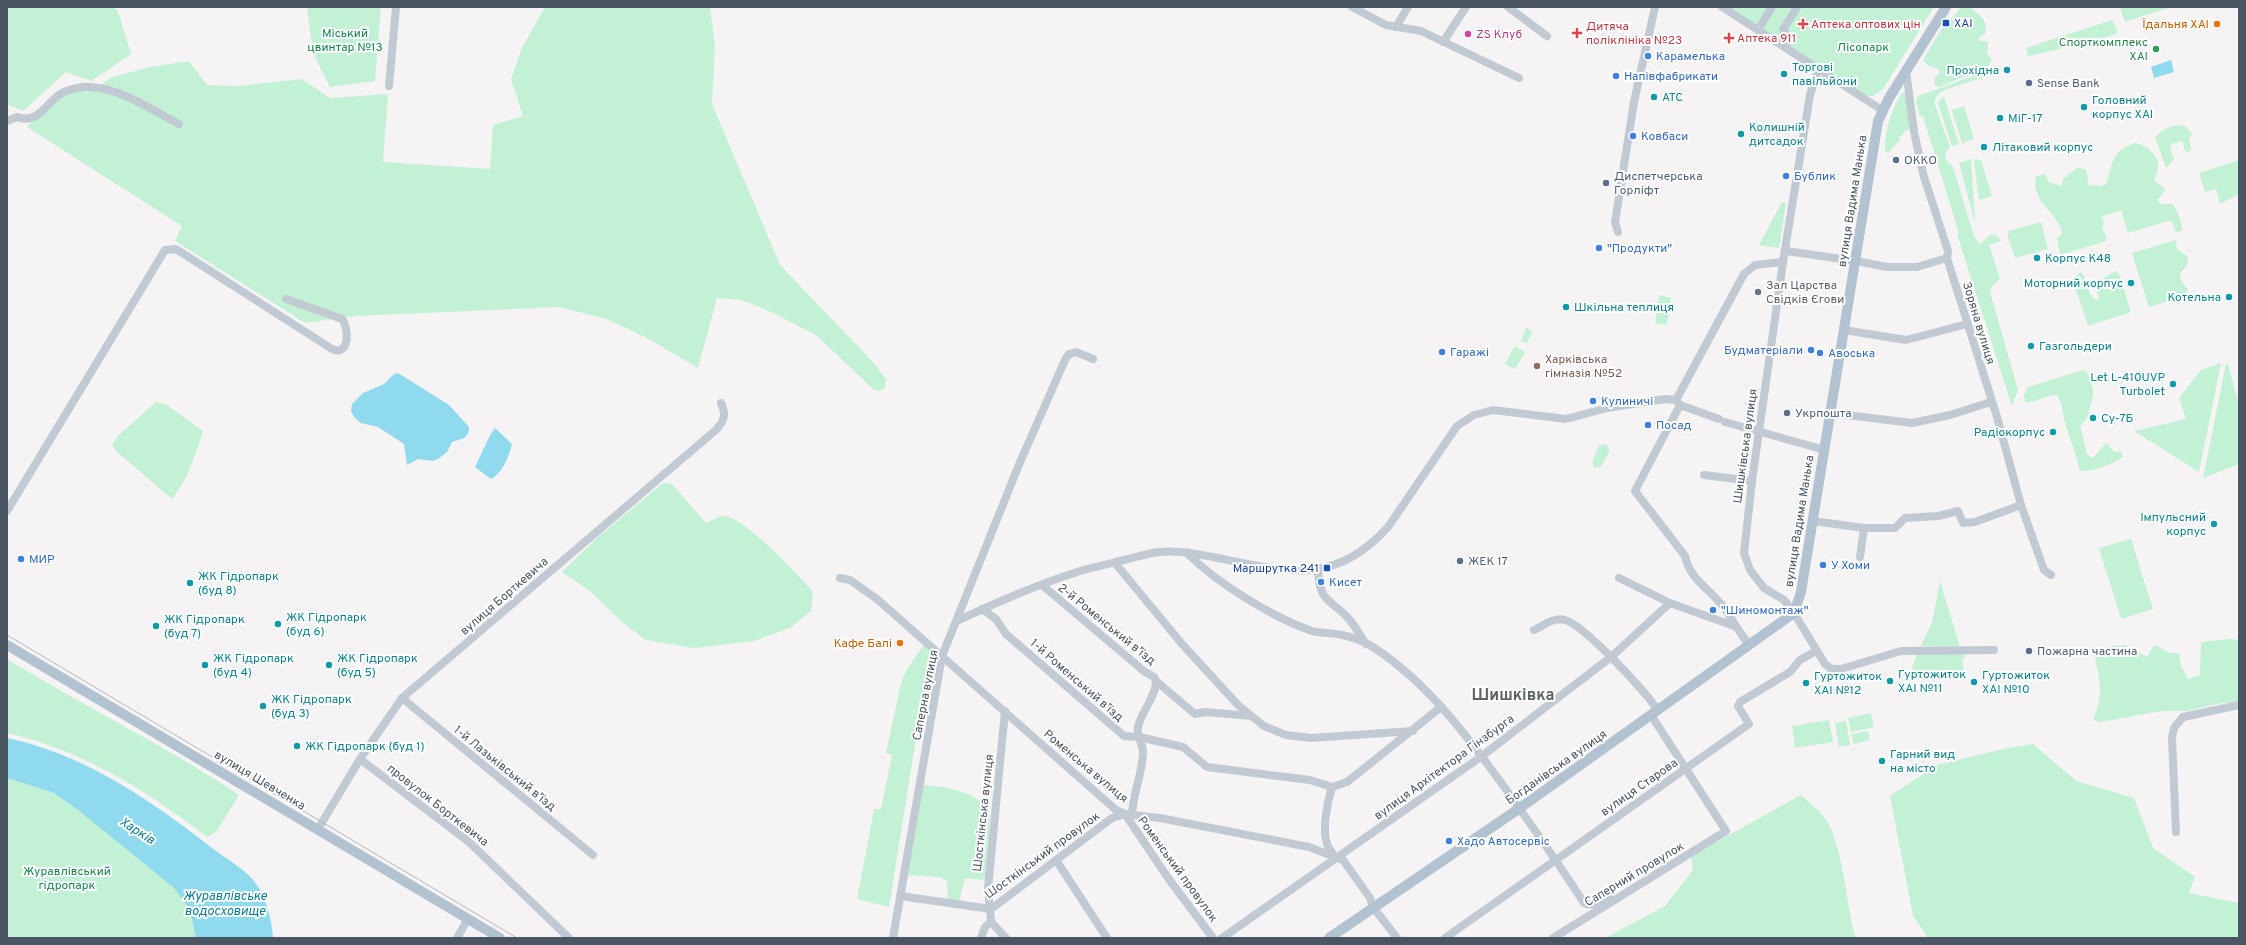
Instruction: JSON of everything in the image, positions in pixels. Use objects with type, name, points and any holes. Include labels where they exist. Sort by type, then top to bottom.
[{"type":"main road","name":"вулиця Вадима Манька","points":[[1794,613],[1801,592],[1877,128],[1882,110],[1946,7]]},
{"type":"main road","name":"Богданівська вулиця","points":[[1329,938],[1520,808],[1794,613]]},
{"type":"main road","name":"вулиця Шевченка","points":[[7,645],[500,938]]},
{"type":"street","points":[[390,86],[396,7]]},
{"type":"street","points":[[1352,7],[1386,25],[1421,31],[1518,78]]},
{"type":"street","points":[[1396,27],[1408,7]]},
{"type":"street","points":[[1443,42],[1466,7]]},
{"type":"street","points":[[1508,7],[1547,36]]},
{"type":"street","points":[[1618,232],[1615,222],[1634,102],[1655,7]]},
{"type":"street","points":[[1722,7],[1882,110]]},
{"type":"street","points":[[1758,30],[1772,7]]},
{"type":"street","points":[[1785,47],[1789,38],[1783,30],[1797,7]]},
{"type":"street","name":"Шишківська вулиця","points":[[1794,613],[1784,600],[1764,588],[1746,562],[1744,549],[1752,481],[1783,262],[1786,251],[1810,95],[1818,70]]},
{"type":"street","name":"Зоряна вулиця","points":[[1906,70],[1914,132],[1924,177],[1948,251],[1947,258],[2021,505],[2044,570],[2051,575]]},
{"type":"street","points":[[7,121],[17,117],[23,119],[36,117],[63,92],[88,86],[120,94],[179,124]]},
{"type":"street","points":[[7,510],[165,250],[176,249],[332,349],[338,351],[344,348],[346,343],[345,323],[342,319],[286,299]]},
{"type":"street","points":[[1786,251],[1887,267],[1904,268],[1917,267],[1947,258]]},
{"type":"street","points":[[1749,645],[1734,626],[1724,608],[1687,568],[1685,556],[1654,519],[1635,491],[1678,402],[1744,274],[1755,264],[1783,262]]},
{"type":"street","points":[[1844,330],[1906,340],[1967,324]]},
{"type":"street","name":"Саперна вулиця","points":[[893,938],[942,656],[1018,467],[1067,357],[1076,352],[1093,359]]},
{"type":"street","points":[[957,621],[982,609],[1075,572],[1161,552],[1187,553],[1275,569],[1306,571],[1318,569],[1353,558],[1375,542],[1388,527],[1457,426],[1474,415],[1493,410],[1566,419],[1607,408],[1665,399],[1678,402],[1722,420],[1824,450]]},
{"type":"street","points":[[1830,413],[1912,423],[1950,415],[1991,402]]},
{"type":"street","name":"вулиця Борткевича","points":[[318,829],[360,759],[402,698],[717,428],[724,420],[725,412],[721,403]]},
{"type":"street","points":[[1704,475],[1752,481]]},
{"type":"street","points":[[1813,521],[1864,528],[1895,528],[1905,518],[1938,516],[1958,511],[1963,523],[1975,522],[2021,505]]},
{"type":"street","points":[[1860,556],[1864,528]]},
{"type":"street","points":[[1187,553],[1245,597],[1272,613],[1311,631],[1342,635],[1366,644],[1398,665],[1441,707],[1482,756],[1520,808],[1584,903],[1590,906],[1596,904],[1605,896],[1611,896],[1614,900]]},
{"type":"street","points":[[1115,562],[1182,644],[1238,705],[1264,726],[1286,735],[1311,738],[1413,731]]},
{"type":"street","points":[[1318,569],[1321,591],[1325,600],[1348,617],[1366,644]]},
{"type":"street","name":"Роменська вулиця","points":[[840,578],[850,580],[878,599],[1116,810],[1128,814],[1309,847],[1336,858]]},
{"type":"street","points":[[1619,578],[1670,603],[1734,626]]},
{"type":"street","name":"2-й Роменський в’їзд","points":[[1042,585],[1145,672],[1154,677],[1156,682],[1195,714],[1204,712],[1251,716]]},
{"type":"street","name":"вулиця Архітектора Гінзбурга","points":[[1222,938],[1482,756],[1610,658],[1670,603]]},
{"type":"street","name":"1-й Роменський в’їзд","points":[[982,609],[996,619],[1006,634],[1124,736],[1139,737],[1183,748],[1207,767],[1310,780],[1332,787]]},
{"type":"street","points":[[1794,613],[1816,651],[1828,667],[1841,669],[1901,650],[1994,650]]},
{"type":"street","points":[[1534,630],[1555,619],[1566,620],[1576,625],[1652,701],[1654,713],[1686,769]]},
{"type":"street","name":"вулиця Старова","points":[[1445,938],[1749,724],[1738,706],[1742,700],[1790,672],[1800,660],[1816,651]]},
{"type":"street","name":"2-й Роменський в’їзд","points":[[1139,737],[1138,728],[1156,682]]},
{"type":"street","name":"1-й Лазьківський в’їзд","points":[[402,698],[593,855]]},
{"type":"street","points":[[2176,832],[2172,737],[2174,728],[2183,717],[2239,705]]},
{"type":"street","points":[[1397,938],[1373,908],[1370,898],[1343,860],[1336,858],[1327,844],[1325,818],[1332,787],[1347,782],[1413,731],[1441,707]]},
{"type":"street","name":"Шосткінська вулиця","points":[[982,938],[985,927],[991,922],[991,908],[988,888],[1005,712]]},
{"type":"street","points":[[1128,814],[1136,801],[1137,779],[1142,766],[1143,751],[1139,737]]},
{"type":"street","name":"провулок Борткевича","points":[[360,759],[469,842],[569,938]]},
{"type":"street","name":"Саперний провулок","points":[[1554,938],[1726,831],[1686,769]]},
{"type":"street","name":"Шосткінський провулок","points":[[900,896],[991,908],[1112,818],[1128,814]]},
{"type":"street","name":"Роменський провулок","points":[[1128,814],[1168,878],[1213,938]]},
{"type":"street","points":[[1056,860],[1106,938]]},
{"type":"street","points":[[457,938],[468,919]]},
{"type":"street","points":[[991,922],[1000,929],[1006,938]]},
{"type":"green space","points":[[7,7],[114,7],[118,11],[131,54],[91,81],[66,72],[23,111],[7,104]]},
{"type":"green space","name":"Міський цвинтар №13","points":[[307,7],[381,7],[375,81],[330,87],[313,53]]},
{"type":"green space","points":[[545,7],[710,7],[715,46],[712,104],[780,265],[871,360],[886,379],[885,388],[879,391],[873,389],[816,335],[771,312],[742,300],[717,298],[698,368],[647,338],[607,319],[559,307],[355,316],[305,323],[175,241],[182,226],[27,127],[54,96],[99,86],[112,77],[150,67],[189,61],[207,85],[238,86],[302,79],[330,98],[388,94],[383,162],[490,169],[493,125],[523,116],[511,79],[522,48]]},
{"type":"green space","name":"Лісопарк","points":[[1725,7],[1934,7],[1883,89],[1873,96],[1865,96]]},
{"type":"green space","points":[[1958,7],[1970,7],[1980,15],[1984,21],[1986,25],[1985,34],[1979,37],[1978,40],[1988,42],[1987,54],[1992,60],[1988,67],[1939,87],[1935,85],[1934,77],[1939,75],[1939,69],[1929,66],[1923,60],[1941,30],[1959,10]]},
{"type":"green space","points":[[2120,7],[2171,7],[2125,22]]},
{"type":"green space","points":[[2112,20],[2118,33],[2096,41],[2080,42],[2056,50],[2028,56],[2026,48]]},
{"type":"green space","points":[[1996,68],[1998,72],[1942,91],[1934,102],[1950,147],[1946,151],[1945,156],[1949,164],[1952,164],[1974,236],[1980,245],[1987,237],[1992,235],[1998,237],[2001,241],[1989,245],[2000,279],[1992,286],[1990,292],[2018,390],[2012,406],[1957,234],[1959,233],[1923,116],[1920,116],[1916,102],[1918,96]]},
{"type":"green space","points":[[1907,92],[1910,129],[1906,130],[1899,138],[1900,140],[1888,153],[1885,152],[1887,129],[1892,114],[1902,93]]},
{"type":"green space","points":[[1944,97],[1959,144],[1952,146],[1938,103],[1940,99]]},
{"type":"green space","points":[[1964,106],[1974,139],[1962,143],[1952,110]]},
{"type":"green space","points":[[2176,125],[2185,126],[2192,133],[2189,140],[2191,149],[2189,152],[2185,151],[2182,141],[2171,144],[2170,150],[2174,159],[2166,168],[2155,137],[2163,130]]},
{"type":"green space","points":[[2135,143],[2147,148],[2157,159],[2158,167],[2155,182],[2164,187],[2165,191],[2157,200],[2160,204],[2172,204],[2179,216],[2182,231],[2176,232],[2171,220],[2128,233],[2121,210],[2101,217],[2104,222],[2102,230],[2106,235],[2106,241],[2060,255],[2057,238],[2062,234],[2060,227],[2057,220],[2037,194],[2035,186],[2036,176],[2045,174],[2049,182],[2061,186],[2064,178],[2078,167],[2086,170],[2089,185],[2102,186],[2106,184],[2112,164],[2117,154],[2127,146]]},
{"type":"green space","points":[[1977,158],[1978,161],[1981,160],[1992,196],[1979,200],[1974,160]]},
{"type":"green space","points":[[1971,159],[1975,223],[1959,163]]},
{"type":"green space","points":[[2239,160],[2239,194],[2220,204],[2216,189],[2205,192],[2199,173]]},
{"type":"green space","points":[[1782,202],[1786,204],[1779,248],[1759,245]]},
{"type":"green space","points":[[2041,222],[2048,249],[2015,258],[2008,237],[2008,231]]},
{"type":"green space","points":[[2176,240],[2177,249],[2188,257],[2187,266],[2181,272],[2180,279],[2188,290],[2184,296],[2149,307],[2132,253]]},
{"type":"green space","points":[[2118,271],[2131,312],[2088,326],[2075,287],[2075,277],[2080,272],[2083,275],[2089,291],[2093,298],[2097,300],[2099,299],[2097,286],[2100,281]]},
{"type":"green space","points":[[1659,295],[1671,298],[1667,325],[1655,323]]},
{"type":"green space","points":[[1526,328],[1533,331],[1527,343],[1521,341]]},
{"type":"green space","points":[[1515,346],[1525,352],[1515,369],[1505,364]]},
{"type":"green space","points":[[2221,363],[2199,472],[2134,431],[2186,419],[2179,398],[2201,370]]},
{"type":"green space","points":[[2226,364],[2228,364],[2239,405],[2239,464],[2203,478]]},
{"type":"green space","points":[[2083,370],[2087,372],[2093,389],[2093,397],[2087,418],[2080,426],[2087,454],[2091,458],[2095,456],[2106,443],[2115,452],[2121,451],[2123,457],[2103,467],[2080,471],[2064,419],[2061,404],[2057,395],[2025,402],[2024,394],[2028,387]]},
{"type":"green space","points":[[156,402],[167,405],[203,431],[187,475],[172,499],[117,452],[112,445],[118,436]]},
{"type":"green space","points":[[1604,444],[1609,447],[1609,452],[1601,467],[1595,468],[1592,462],[1599,446]]},
{"type":"green space","points":[[663,483],[672,484],[706,523],[723,516],[732,518],[770,547],[813,592],[811,611],[790,628],[754,641],[694,648],[646,640],[623,623],[590,591],[562,572],[597,538]]},
{"type":"green space","points":[[2131,539],[2153,609],[2121,619],[2099,548]]},
{"type":"green space","points":[[1940,581],[1960,647],[1921,646],[1932,623]]},
{"type":"green space","points":[[2230,639],[2239,640],[2239,702],[2221,703],[2186,711],[2161,711],[2101,722],[2093,720],[2097,710],[2100,694],[2099,678],[2094,651],[2110,654],[2106,647],[2125,645],[2147,657],[2154,645],[2170,653],[2179,653],[2181,666],[2188,679],[2200,675],[2201,642]]},
{"type":"green space","points":[[926,641],[931,645],[889,907],[857,899],[874,809],[881,809],[892,755],[886,753],[901,683],[906,671]]},
{"type":"green space","points":[[1964,653],[1965,657],[1962,660],[1964,672],[1934,678],[1915,676],[1912,667],[1917,654]]},
{"type":"green space","points":[[7,659],[182,759],[239,795],[216,832],[207,837],[185,820],[137,788],[87,761],[34,740],[7,733]]},
{"type":"green space","points":[[1827,670],[1844,671],[1844,681],[1835,680],[1824,676]]},
{"type":"green space","points":[[1871,713],[1874,727],[1851,732],[1848,718]]},
{"type":"green space","points":[[1829,720],[1833,742],[1795,748],[1792,726]]},
{"type":"green space","points":[[1846,721],[1850,745],[1839,747],[1835,723]]},
{"type":"green space","points":[[1868,731],[1870,740],[1854,744],[1851,734]]},
{"type":"green space","points":[[2033,744],[2076,781],[2134,798],[2153,848],[2195,877],[2189,893],[2239,903],[2239,938],[1928,938],[1913,916],[1890,796],[1937,765],[2003,749]]},
{"type":"green space","name":"Журавлівський гідропарк","points":[[7,778],[54,793],[78,810],[174,888],[190,910],[196,938],[7,938]]},
{"type":"green space","points":[[922,785],[952,789],[972,796],[980,801],[990,816],[987,875],[982,880],[965,878],[959,901],[948,900],[947,881],[940,877],[907,875]]},
{"type":"green space","points":[[1801,795],[1823,816],[1830,827],[1840,857],[1852,924],[1856,938],[1605,938],[1665,906],[1693,870],[1691,856]]},
{"type":"water","points":[[2171,60],[2174,72],[2154,78],[2151,67]]},
{"type":"water","points":[[398,373],[449,405],[469,427],[468,434],[461,439],[452,442],[447,452],[438,459],[433,461],[418,459],[407,465],[404,444],[378,427],[361,423],[354,417],[351,411],[352,404],[363,393],[384,384],[394,374]]},
{"type":"water","points":[[495,428],[512,444],[507,459],[499,473],[491,479],[475,467],[490,435]]},
{"type":"water","name":"Журавлівське водосховище","points":[[7,738],[65,756],[118,782],[168,815],[242,869],[251,877],[262,894],[270,916],[273,938],[196,938],[190,910],[174,888],[78,810],[54,793],[7,778]]},
{"type":"tram line","points":[[7,635],[517,938]]},
{"type":"place","name":"ХАІ","points":[[1946,23]]},
{"type":"place","name":"Аптека оптових цін","points":[[1803,24]]},
{"type":"place","name":"Їдальня ХАІ","points":[[2217,24]]},
{"type":"place","name":"Дитяча поліклініка №23","points":[[1577,33]]},
{"type":"place","name":"ZS Клуб","points":[[1468,34]]},
{"type":"place","name":"Аптека 911","points":[[1729,38]]},
{"type":"place","name":"Спорткомплекс ХАІ","points":[[2156,49]]},
{"type":"place","name":"Карамелька","points":[[1648,56]]},
{"type":"place","name":"Прохідна","points":[[2007,70]]},
{"type":"place","name":"Торгові павільйони","points":[[1784,74]]},
{"type":"place","name":"Напівфабрикати","points":[[1616,76]]},
{"type":"place","name":"Sense Bank","points":[[2029,83]]},
{"type":"place","name":"АТС","points":[[1654,97]]},
{"type":"place","name":"Головний корпус ХАІ","points":[[2084,107]]},
{"type":"place","name":"МіГ-17","points":[[2000,118]]},
{"type":"place","name":"Колишній дитсадок","points":[[1741,134]]},
{"type":"place","name":"Ковбаси","points":[[1633,136]]},
{"type":"place","name":"Літаковий корпус","points":[[1984,147]]},
{"type":"place","name":"ОККО","points":[[1896,160]]},
{"type":"place","name":"Бублик","points":[[1786,176]]},
{"type":"place","name":"Диспетчерська Горліфт","points":[[1606,183]]},
{"type":"place","name":"\"Продукти\"","points":[[1599,248]]},
{"type":"place","name":"Корпус К48","points":[[2037,258]]},
{"type":"place","name":"Моторний корпус","points":[[2131,283]]},
{"type":"place","name":"Зал Царства Свідків Єгови","points":[[1758,292]]},
{"type":"place","name":"Котельна","points":[[2229,297]]},
{"type":"place","name":"Шкільна теплиця","points":[[1566,307]]},
{"type":"place","name":"Газгольдери","points":[[2031,346]]},
{"type":"place","name":"Будматеріали","points":[[1811,350]]},
{"type":"place","name":"Гаражі","points":[[1442,352]]},
{"type":"place","name":"Авоська","points":[[1820,353]]},
{"type":"place","name":"Харківська гімназія №52","points":[[1537,366]]},
{"type":"place","name":"Let L-410UVP Turbolet","points":[[2173,384]]},
{"type":"place","name":"Кулиничі","points":[[1593,401]]},
{"type":"place","name":"Укрпошта","points":[[1787,413]]},
{"type":"place","name":"Су-7Б","points":[[2093,418]]},
{"type":"place","name":"Посад","points":[[1648,425]]},
{"type":"place","name":"Радіокорпус","points":[[2053,432]]},
{"type":"place","name":"Імпульсний корпус","points":[[2214,524]]},
{"type":"place","name":"МИР","points":[[21,559]]},
{"type":"place","name":"ЖЕК 17","points":[[1460,561]]},
{"type":"place","name":"У Хоми","points":[[1823,565]]},
{"type":"place","name":"Маршрутка 241","points":[[1327,568]]},
{"type":"place","name":"Кисет","points":[[1321,582]]},
{"type":"place","name":"ЖК Гідропарк (буд 8)","points":[[190,583]]},
{"type":"place","name":"\"Шиномонтаж\"","points":[[1713,610]]},
{"type":"place","name":"ЖК Гідропарк (буд 6)","points":[[278,624]]},
{"type":"place","name":"ЖК Гідропарк (буд 7)","points":[[156,626]]},
{"type":"place","name":"Кафе Балі","points":[[900,643]]},
{"type":"place","name":"Пожарна частина","points":[[2029,651]]},
{"type":"place","name":"ЖК Гідропарк (буд 4)","points":[[205,665]]},
{"type":"place","name":"ЖК Гідропарк (буд 5)","points":[[329,665]]},
{"type":"place","name":"Гуртожиток ХАІ №11","points":[[1890,681]]},
{"type":"place","name":"Гуртожиток ХАІ №10","points":[[1974,682]]},
{"type":"place","name":"Гуртожиток ХАІ №12","points":[[1806,683]]},
{"type":"place","name":"ЖК Гідропарк (буд 3)","points":[[263,706]]},
{"type":"place","name":"ЖК Гідропарк (буд 1)","points":[[297,746]]},
{"type":"place","name":"Гарний вид на місто","points":[[1882,761]]},
{"type":"place","name":"Хадо Автосервіс","points":[[1449,841]]},
{"type":"district","name":"Шишківка","points":[[1513,694]]},
{"type":"water label","name":"Харків","points":[[138,830]]}]
